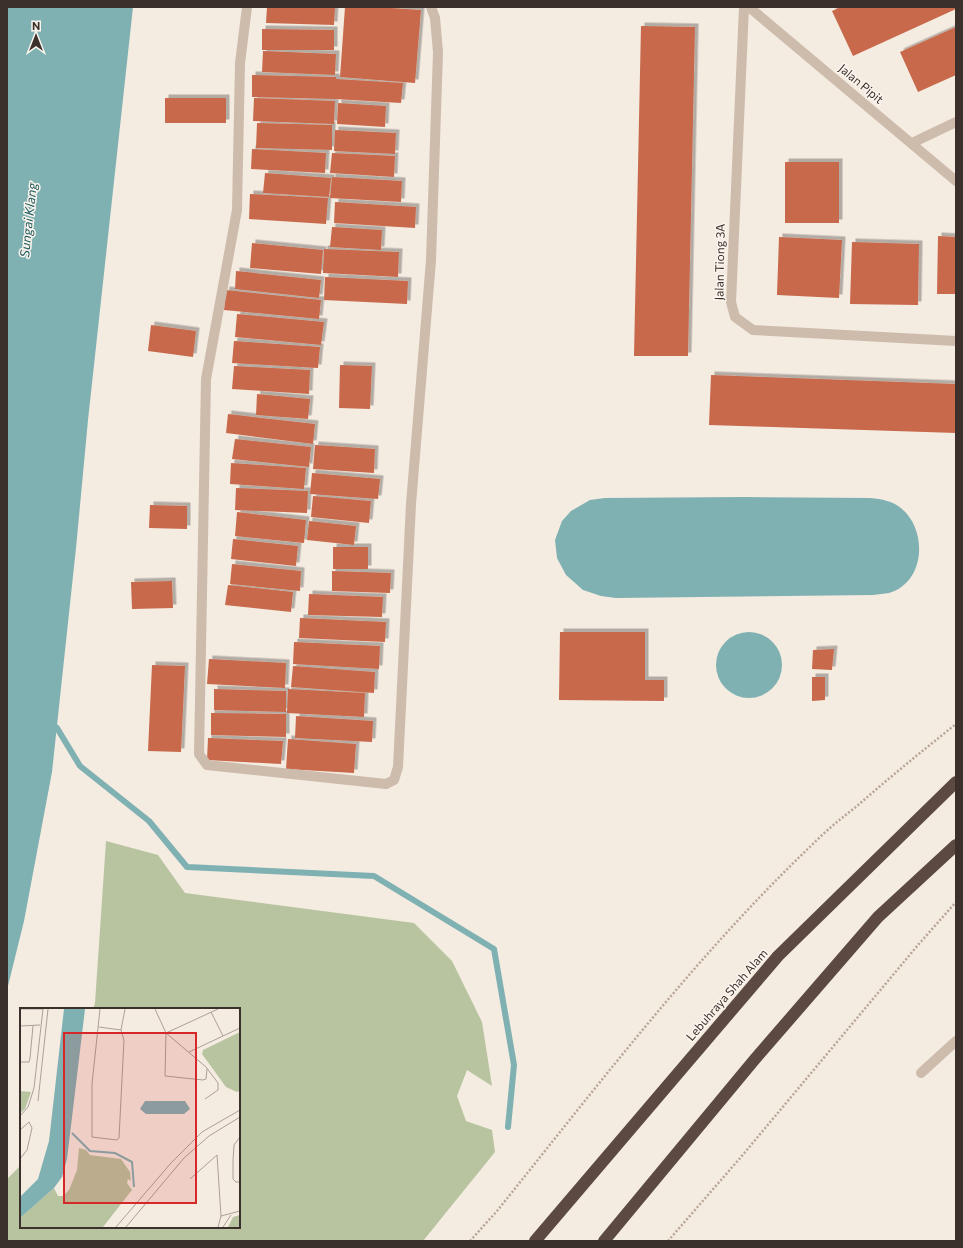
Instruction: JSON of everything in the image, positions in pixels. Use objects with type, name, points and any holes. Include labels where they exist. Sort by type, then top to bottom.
[{"type":"highway","name":"Lebuhraya Shah Alam","points":[[535,1241],[778,956],[956,782]]},
{"type":"highway","points":[[604,1241],[755,1059],[878,917],[956,845]]},
{"type":"street","points":[[247,7],[240,63],[238,210],[206,379],[199,754],[207,765],[386,784],[394,780],[398,767],[411,504],[431,260],[438,52],[435,18],[431,7]]},
{"type":"street","name":"Jalan Tiong 3A","points":[[744,7],[731,302],[735,317],[754,330],[956,341]]},
{"type":"street","name":"Jalan Pipit","points":[[749,7],[956,181]]},
{"type":"street","points":[[912,143],[956,122]]},
{"type":"street","points":[[921,1073],[956,1041]]},
{"type":"path","points":[[470,1241],[497,1211],[667,1000],[703,958],[760,897],[816,840],[956,724]]},
{"type":"path","points":[[668,1241],[741,1157],[918,945],[956,902]]},
{"type":"green space","points":[[106,841],[158,855],[185,893],[414,923],[452,961],[482,1022],[492,1086],[467,1070],[457,1096],[466,1121],[492,1130],[495,1152],[423,1241],[7,1241],[7,1179],[20,1166],[20,1228],[240,1228],[240,1008],[93,1008],[95,1003]]},
{"type":"water","name":"Sungai Klang","points":[[7,7],[133,7],[88,420],[52,772],[24,921],[7,990]]},
{"type":"water","points":[[605,498],[870,498],[891,502],[902,509],[916,530],[919,543],[919,556],[916,568],[910,579],[901,587],[889,593],[873,595],[616,598],[601,596],[583,590],[566,575],[557,558],[555,540],[562,521],[571,511],[590,500]]},
{"type":"water","points":[[749,632],[761,635],[772,642],[779,653],[782,665],[779,677],[772,688],[761,695],[749,698],[737,695],[726,688],[719,677],[716,665],[719,653],[726,642],[737,635]]},
{"type":"building","points":[[267,7],[335,7],[334,25],[266,23]]},
{"type":"building","points":[[345,7],[421,10],[415,83],[340,77]]},
{"type":"building","points":[[841,7],[956,7],[956,9],[853,56],[832,11]]},
{"type":"building","points":[[641,26],[695,27],[688,356],[634,356]]},
{"type":"building","points":[[956,27],[956,75],[918,92],[900,52]]},
{"type":"building","points":[[262,29],[334,30],[334,50],[262,50]]},
{"type":"building","points":[[263,51],[336,54],[335,75],[262,72]]},
{"type":"building","points":[[252,75],[336,77],[336,79],[403,83],[401,103],[335,99],[252,97]]},
{"type":"building","points":[[165,98],[226,98],[226,123],[165,123]]},
{"type":"building","points":[[254,98],[335,101],[334,124],[253,121]]},
{"type":"building","points":[[338,103],[386,106],[385,127],[337,124]]},
{"type":"building","points":[[257,123],[332,125],[332,150],[256,148]]},
{"type":"building","points":[[335,130],[396,133],[395,154],[334,151]]},
{"type":"building","points":[[252,149],[326,153],[325,173],[251,169]]},
{"type":"building","points":[[332,153],[395,156],[394,177],[330,173]]},
{"type":"building","points":[[785,162],[839,162],[839,223],[785,223]]},
{"type":"building","points":[[265,173],[331,178],[329,197],[263,193]]},
{"type":"building","points":[[332,177],[402,181],[401,202],[330,198]]},
{"type":"building","points":[[250,194],[328,198],[326,224],[249,219]]},
{"type":"building","points":[[335,202],[416,207],[415,228],[334,223]]},
{"type":"building","points":[[332,227],[382,230],[381,250],[330,247]]},
{"type":"building","points":[[938,236],[956,237],[956,294],[937,294]]},
{"type":"building","points":[[779,237],[842,240],[839,298],[777,295]]},
{"type":"building","points":[[852,242],[919,244],[918,305],[850,304]]},
{"type":"building","points":[[252,243],[323,250],[321,274],[250,268]]},
{"type":"building","points":[[324,249],[399,252],[398,277],[323,273]]},
{"type":"building","points":[[236,271],[321,280],[319,298],[235,289]]},
{"type":"building","points":[[325,277],[408,281],[407,304],[324,300]]},
{"type":"building","points":[[226,290],[321,300],[319,319],[224,310]]},
{"type":"building","points":[[237,314],[324,322],[321,345],[235,337]]},
{"type":"building","points":[[151,325],[196,331],[193,357],[148,351]]},
{"type":"building","points":[[234,341],[320,347],[318,368],[232,363]]},
{"type":"building","points":[[340,365],[372,366],[370,409],[339,408]]},
{"type":"building","points":[[234,366],[310,370],[309,394],[232,389]]},
{"type":"building","points":[[711,375],[956,384],[956,433],[709,425]]},
{"type":"building","points":[[257,394],[310,399],[308,419],[256,415]]},
{"type":"building","points":[[228,414],[315,424],[313,444],[226,433]]},
{"type":"building","points":[[235,439],[311,447],[309,467],[232,459]]},
{"type":"building","points":[[315,445],[375,449],[374,473],[313,469]]},
{"type":"building","points":[[231,463],[306,468],[304,489],[230,484]]},
{"type":"building","points":[[312,473],[380,479],[378,499],[310,494]]},
{"type":"building","points":[[236,488],[308,491],[307,513],[235,510]]},
{"type":"building","points":[[313,496],[371,501],[369,523],[311,517]]},
{"type":"building","points":[[150,505],[187,506],[187,529],[149,528]]},
{"type":"building","points":[[237,512],[306,520],[304,543],[235,536]]},
{"type":"building","points":[[309,521],[356,526],[354,545],[307,540]]},
{"type":"building","points":[[233,539],[298,546],[296,566],[231,559]]},
{"type":"building","points":[[333,547],[368,547],[368,569],[333,569]]},
{"type":"building","points":[[232,564],[301,571],[300,591],[230,584]]},
{"type":"building","points":[[332,571],[391,573],[390,593],[332,591]]},
{"type":"building","points":[[172,581],[173,608],[132,609],[131,582]]},
{"type":"building","points":[[228,585],[293,592],[291,612],[225,605]]},
{"type":"building","points":[[309,594],[383,597],[382,617],[308,615]]},
{"type":"building","points":[[300,618],[386,622],[385,642],[299,638]]},
{"type":"building","points":[[560,632],[645,632],[645,680],[664,680],[664,701],[559,700]]},
{"type":"building","points":[[294,642],[380,646],[379,669],[293,664]]},
{"type":"building","points":[[834,649],[832,670],[812,669],[813,650]]},
{"type":"building","points":[[209,659],[286,663],[285,688],[207,684]]},
{"type":"building","points":[[152,665],[185,666],[181,752],[148,751]]},
{"type":"building","points":[[293,666],[375,672],[374,693],[291,687]]},
{"type":"building","points":[[812,677],[825,677],[825,700],[812,701]]},
{"type":"building","points":[[214,689],[286,691],[286,712],[214,710]]},
{"type":"building","points":[[288,689],[365,693],[364,717],[287,713]]},
{"type":"building","points":[[211,713],[286,714],[286,737],[211,735]]},
{"type":"building","points":[[296,716],[373,721],[372,742],[295,738]]},
{"type":"building","points":[[208,738],[283,741],[281,764],[207,760]]},
{"type":"building","points":[[288,739],[356,744],[354,773],[286,769]]},
{"type":"waterway","points":[[50,723],[57,728],[80,766],[149,821],[187,867],[374,876],[494,949],[514,1065],[508,1127]]}]
